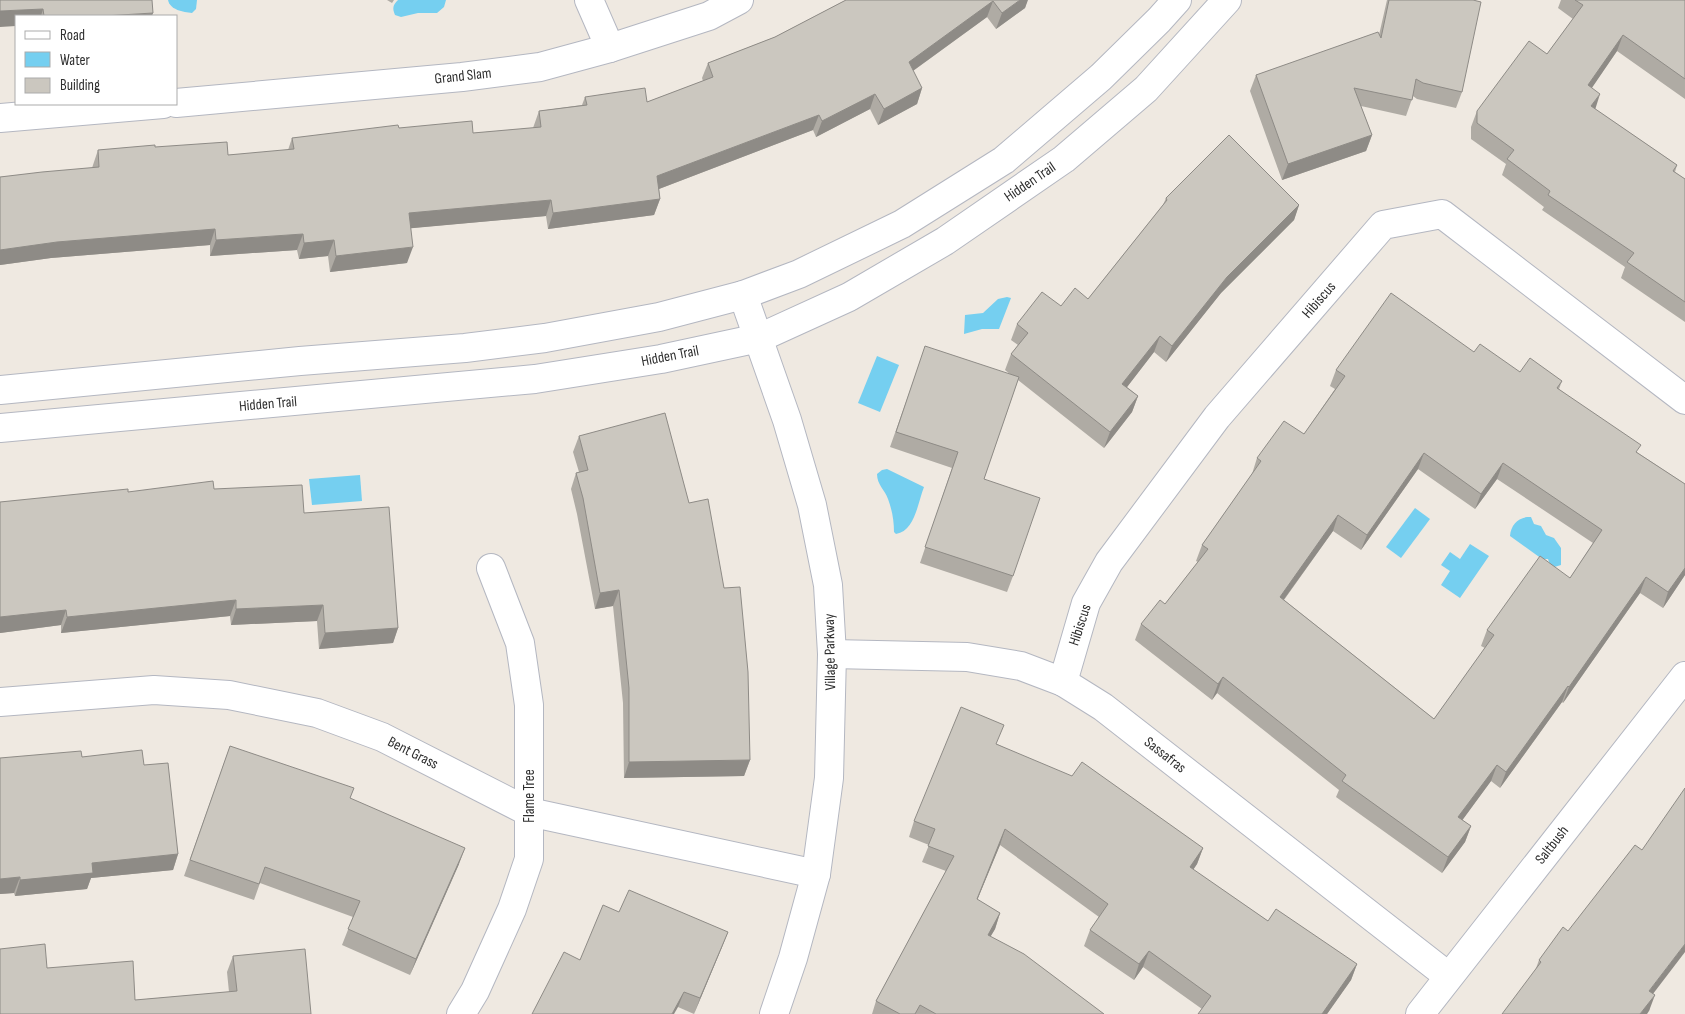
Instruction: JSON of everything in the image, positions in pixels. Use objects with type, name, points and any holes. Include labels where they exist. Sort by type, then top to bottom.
[{"type":"street","points":[[589,0],[610,48]]},
{"type":"street","name":"Grand Slam","points":[[178,102],[462,77],[540,67],[610,48],[710,16],[739,0]]},
{"type":"street","points":[[0,390],[291,362],[465,348],[545,338],[659,317],[743,295],[799,274],[902,224],[1004,160],[1101,77],[1177,0]]},
{"type":"street","name":"Hidden Trail","points":[[0,428],[535,379],[661,358],[759,338],[849,297],[929,250],[1064,159],[1146,89],[1227,0]]},
{"type":"street","points":[[0,118],[151,105]]},
{"type":"street","name":"Hibiscus","points":[[1063,682],[1086,603],[1109,562],[1217,417],[1383,225],[1442,214],[1685,400]]},
{"type":"street","name":"Village Parkway","points":[[743,295],[787,420],[812,505],[828,586],[832,654],[829,778],[816,874],[793,958],[774,1014]]},
{"type":"street","name":"Flame Tree","points":[[461,1014],[475,991],[512,910],[529,859],[529,705],[520,642],[491,568]]},
{"type":"street","name":"Sassafras","points":[[832,654],[966,656],[1021,666],[1063,682],[1103,707],[1448,976]]},
{"type":"street","name":"Saltbush","points":[[1420,1014],[1685,676]]},
{"type":"street","name":"Bent Grass","points":[[0,702],[154,690],[229,695],[317,713],[382,737],[529,812],[816,874]]},
{"type":"water","points":[[168,0],[197,0],[196,9],[192,13],[181,11],[171,6]]},
{"type":"water","points":[[398,0],[446,0],[444,7],[437,13],[418,13],[401,17],[395,15],[393,8]]},
{"type":"water","points":[[1011,298],[999,329],[982,329],[964,334],[965,315],[983,313],[998,299]]},
{"type":"water","points":[[877,356],[899,365],[880,412],[858,403]]},
{"type":"water","points":[[887,469],[924,487],[912,522],[908,528],[896,534],[887,496],[877,478],[877,474]]},
{"type":"water","points":[[360,475],[362,501],[312,505],[309,479]]},
{"type":"water","points":[[1415,508],[1430,519],[1401,558],[1386,547]]},
{"type":"water","points":[[1531,517],[1534,524],[1541,526],[1546,535],[1554,538],[1561,548],[1561,565],[1551,568],[1548,559],[1542,559],[1510,536],[1515,523]]},
{"type":"water","points":[[1470,544],[1489,556],[1460,598],[1441,585],[1450,571],[1441,565],[1450,552],[1460,559]]},
{"type":"building","points":[[0,0],[152,0],[153,13],[44,15],[43,9],[0,11]]},
{"type":"building","points":[[846,0],[1020,0],[1002,13],[993,1],[909,62],[922,88],[884,109],[875,94],[822,121],[819,115],[657,176],[660,199],[553,213],[551,200],[409,213],[413,247],[336,256],[334,240],[304,243],[303,234],[216,240],[215,229],[57,242],[0,250],[0,177],[99,167],[98,150],[227,142],[228,155],[294,149],[292,138],[398,125],[399,128],[472,121],[473,133],[541,127],[539,111],[587,105],[585,97],[645,88],[647,102],[713,77],[708,63],[775,37]]},
{"type":"building","points":[[1389,0],[1473,0],[1481,2],[1462,92],[1423,83],[1416,79],[1412,100],[1354,88],[1372,135],[1288,164],[1256,75],[1378,32],[1381,38]]},
{"type":"building","points":[[1575,0],[1685,0],[1685,79],[1623,35],[1588,85],[1600,94],[1591,106],[1677,165],[1673,171],[1685,179],[1685,302],[1627,262],[1634,253],[1548,195],[1550,191],[1507,159],[1514,150],[1477,123],[1477,111],[1529,41],[1547,54],[1583,5]]},
{"type":"building","points":[[1229,135],[1299,205],[1227,277],[1172,346],[1160,336],[1122,384],[1138,396],[1110,432],[1011,354],[1028,333],[1017,324],[1042,292],[1061,306],[1075,288],[1088,299],[1167,200],[1166,198]]},
{"type":"building","points":[[1391,293],[1474,352],[1480,344],[1520,372],[1530,358],[1562,381],[1557,388],[1641,445],[1636,452],[1685,484],[1685,568],[1668,592],[1646,577],[1569,687],[1506,772],[1497,765],[1458,817],[1471,826],[1448,857],[1342,781],[1346,775],[1223,677],[1218,684],[1141,624],[1160,600],[1165,604],[1208,549],[1202,545],[1261,461],[1257,458],[1284,421],[1304,434],[1345,376],[1336,370]],"holes":[[[1424,453],[1481,494],[1503,463],[1602,530],[1570,578],[1540,556],[1487,630],[1494,635],[1434,719],[1280,597],[1338,515],[1367,535]]]},
{"type":"building","points":[[925,346],[1019,377],[984,479],[1040,498],[1013,576],[925,547],[958,452],[896,432]]},
{"type":"building","points":[[665,413],[689,503],[708,499],[724,588],[740,587],[748,672],[750,760],[629,762],[629,688],[619,590],[600,593],[583,498],[576,473],[588,470],[579,436]]},
{"type":"building","points":[[213,481],[214,489],[302,485],[304,513],[389,507],[398,628],[325,633],[323,605],[236,609],[236,600],[67,617],[66,610],[0,617],[0,502],[128,489],[128,492]]},
{"type":"building","points":[[961,707],[1004,725],[996,744],[1072,776],[1082,762],[1203,848],[1190,867],[1268,921],[1276,909],[1357,964],[1322,1014],[1198,1014],[1211,996],[1149,951],[1139,964],[1090,930],[1108,904],[1005,829],[977,899],[1000,913],[988,935],[1024,954],[1104,1014],[936,1014],[920,1005],[915,1014],[900,1014],[876,1001],[954,856],[928,846],[935,829],[914,821]]},
{"type":"building","points":[[230,746],[354,788],[350,798],[465,848],[416,959],[348,929],[360,901],[265,867],[259,884],[190,860]]},
{"type":"building","points":[[142,750],[144,765],[168,763],[178,854],[92,863],[93,873],[20,880],[20,877],[0,879],[0,758],[81,751],[82,757]]},
{"type":"building","points":[[1685,788],[1685,944],[1649,991],[1655,995],[1640,1014],[1502,1014],[1541,962],[1539,960],[1563,927],[1568,931],[1635,845],[1642,850]]},
{"type":"building","points":[[629,890],[728,932],[700,998],[684,992],[672,1014],[532,1014],[564,952],[580,960],[603,905],[619,912]]},
{"type":"building","points":[[45,944],[47,968],[133,961],[135,1000],[237,991],[233,956],[305,949],[311,1014],[0,1014],[0,949]]}]
